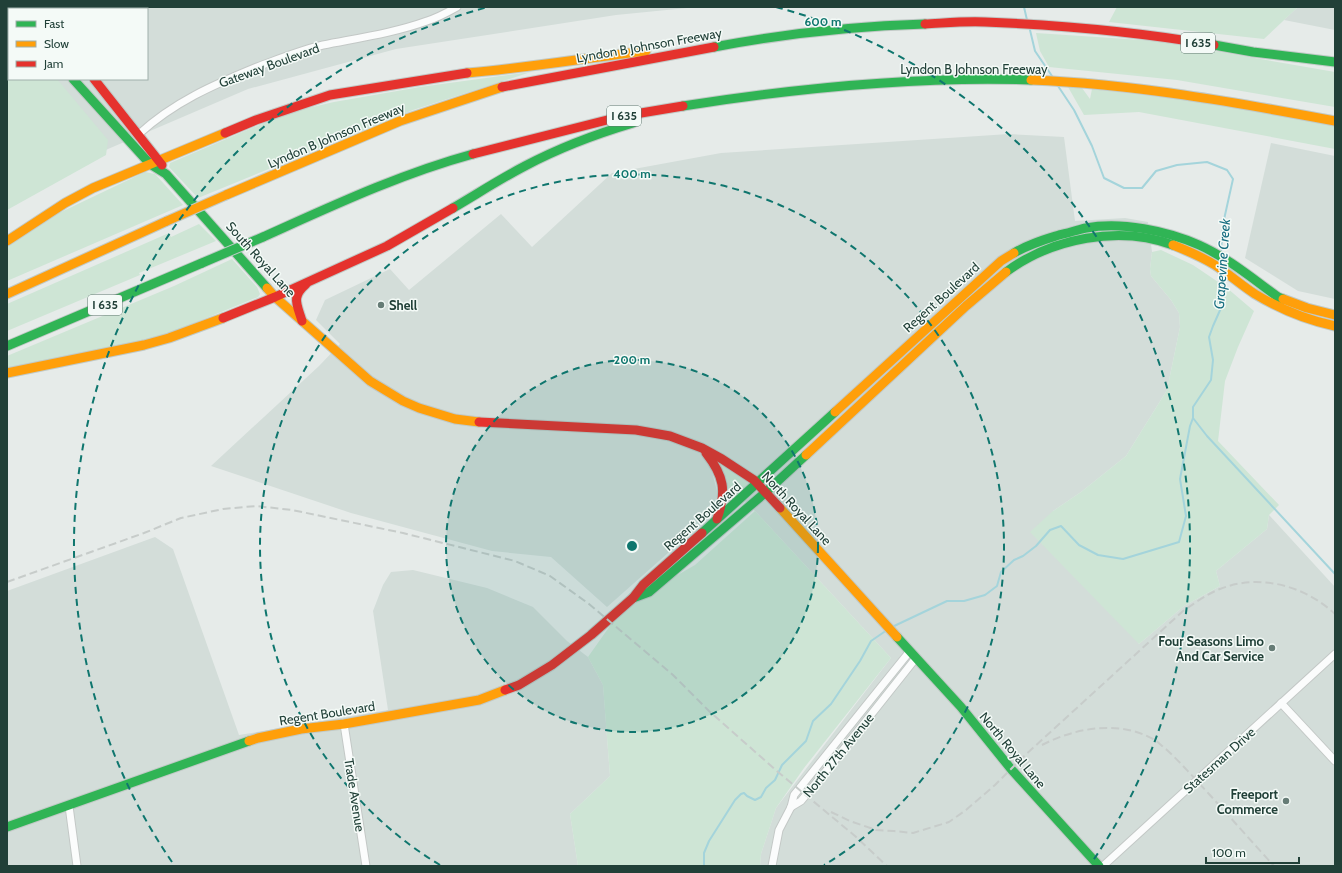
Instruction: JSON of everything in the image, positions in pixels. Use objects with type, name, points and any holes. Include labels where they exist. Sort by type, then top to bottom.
[{"type":"main road","name":"Lyndon B Johnson Freeway","points":[[7,294],[226,195],[400,121],[507,85],[757,38],[844,29],[918,24],[984,22],[1161,36],[1253,52],[1301,56],[1335,62]]},
{"type":"main road","points":[[7,241],[65,202],[93,188],[256,120],[335,94],[452,75],[513,69],[579,58],[757,38]]},
{"type":"main road","name":"South Royal Lane","points":[[74,80],[150,164],[166,174]]},
{"type":"main road","name":"South Royal Lane","points":[[95,80],[159,160],[166,174],[275,297],[342,358]]},
{"type":"main road","name":"Lyndon B Johnson Freeway","points":[[7,346],[363,193],[406,176],[458,158],[534,137],[624,116],[749,95],[812,88],[920,80],[1004,80],[1084,83],[1182,94],[1264,107],[1335,121]]},
{"type":"main road","points":[[96,104],[107,95]]},
{"type":"main road","points":[[7,373],[144,345],[189,331],[275,297],[388,246],[523,167],[581,140],[636,122],[749,95]]},
{"type":"main road","name":"Regent Boulevard","points":[[7,827],[258,738],[301,729],[344,724],[442,708],[479,700],[519,685],[552,665],[591,635],[633,598],[642,585],[758,483],[916,337],[1001,261],[1038,241],[1082,229],[1111,226],[1129,227],[1180,242],[1199,245],[1218,255],[1278,296],[1306,308],[1335,315]]},
{"type":"main road","name":"Regent Boulevard","points":[[633,598],[649,592],[766,492],[966,306],[1016,264],[1042,251],[1082,239],[1101,236],[1150,234]]},
{"type":"main road","name":"Regent Boulevard","points":[[1180,242],[1214,264],[1261,298],[1302,317],[1335,326]]},
{"type":"main road","points":[[302,321],[296,303],[296,295],[308,282]]},
{"type":"main road","name":"North Royal Lane","points":[[342,358],[370,381],[403,401],[455,419],[503,424],[642,431],[670,436],[702,448],[730,463],[758,483],[961,707],[982,736],[1011,770],[1099,866]]},
{"type":"main road","points":[[702,448],[716,465],[724,483],[723,501],[716,520]]},
{"type":"street","name":"Gateway Boulevard","points":[[139,134],[154,120],[172,107],[217,83],[242,73],[302,51],[410,27],[428,21],[457,7]]},
{"type":"street","name":"North 27th Avenue","points":[[791,807],[794,795],[827,753],[913,654]]},
{"type":"street","name":"North 27th Avenue","points":[[791,807],[801,801],[836,760],[913,654]]},
{"type":"street","name":"Statesman Drive","points":[[1103,866],[1335,654]]},
{"type":"street","points":[[1281,703],[1335,761]]},
{"type":"street","name":"Trade Avenue","points":[[344,724],[366,866]]},
{"type":"street","points":[[827,753],[836,760]]},
{"type":"street","points":[[69,806],[77,866]]},
{"type":"street","points":[[772,866],[778,830],[791,807]]},
{"type":"shaded area","points":[[7,7],[697,7],[616,15],[396,49],[248,89],[108,149],[7,203]]},
{"type":"shaded area","points":[[1298,7],[1335,7],[1335,30],[1284,20]]},
{"type":"shaded area","points":[[1009,134],[1064,137],[1075,221],[1125,218],[1148,222],[1152,252],[1150,269],[1151,276],[1171,300],[1179,313],[1180,327],[1167,390],[1126,456],[1081,492],[1053,511],[1139,644],[1184,606],[1220,586],[1216,571],[1267,529],[1269,515],[1335,587],[1335,866],[760,866],[761,854],[776,808],[891,658],[755,511],[711,468],[718,495],[703,522],[607,607],[551,557],[492,551],[351,513],[211,466],[319,366],[340,344],[316,320],[325,300],[390,269],[409,290],[501,214],[532,247],[612,173],[721,153]]},
{"type":"shaded area","points":[[1271,143],[1335,156],[1335,299],[1298,291],[1245,258]]},
{"type":"shaded area","points":[[155,537],[173,549],[239,735],[388,710],[373,611],[383,585],[391,572],[413,570],[487,588],[533,607],[567,641],[588,657],[603,685],[610,776],[570,814],[578,866],[7,866],[7,591]]},
{"type":"green space","points":[[1117,7],[1298,7],[1264,39],[1109,22]]},
{"type":"green space","points":[[7,19],[8,80],[58,80],[108,140],[106,155],[7,210]]},
{"type":"green space","points":[[1036,33],[1157,41],[1335,72],[1335,107],[1177,80],[1049,67],[1040,51]]},
{"type":"green space","points":[[531,72],[413,110],[198,198],[169,167],[170,163],[291,112],[334,102],[420,87]]},
{"type":"green space","points":[[1068,87],[1082,88],[1090,99],[1092,89],[1229,105],[1335,126],[1335,149],[1139,112],[1084,115]]},
{"type":"green space","points":[[145,172],[155,174],[183,205],[7,281],[7,247],[59,213]]},
{"type":"green space","points":[[199,224],[216,241],[7,331],[7,304],[169,233],[171,237]]},
{"type":"green space","points":[[1161,250],[1193,265],[1227,288],[1254,311],[1225,381],[1218,441],[1279,505],[1269,515],[1267,529],[1216,571],[1220,586],[1184,606],[1139,644],[1030,532],[1053,511],[1081,492],[1126,456],[1167,390],[1180,327],[1179,313],[1171,300],[1151,276],[1150,269],[1152,252]]},
{"type":"green space","points":[[232,259],[257,287],[260,294],[258,297],[155,339],[7,370],[7,356],[174,286]]},
{"type":"green space","points":[[718,462],[750,484],[726,507]]},
{"type":"green space","points":[[755,511],[891,658],[804,768],[776,808],[761,854],[760,866],[578,866],[570,814],[610,776],[603,685],[588,657],[624,606],[695,565]]},
{"type":"waterway","name":"Grapevine Creek","points":[[1024,7],[1027,20]]},
{"type":"waterway","name":"Grapevine Creek","points":[[1030,30],[1035,51],[1052,76]]},
{"type":"waterway","name":"Grapevine Creek","points":[[1058,86],[1074,110],[1092,146],[1104,178],[1124,188],[1142,188],[1156,171],[1177,165],[1207,162],[1227,170],[1233,179],[1223,224],[1221,252]]},
{"type":"waterway","name":"Grapevine Creek","points":[[892,627],[947,601],[964,601],[985,595],[997,586],[1001,572],[1014,560],[1023,556],[1036,546],[1050,530],[1061,526],[1079,545],[1098,555],[1123,559],[1179,542],[1186,516],[1180,479],[1190,426],[1193,418],[1193,407],[1211,380],[1213,360],[1209,337],[1221,308],[1219,290],[1220,273]]},
{"type":"waterway","points":[[1193,418],[1207,436],[1335,574]]},
{"type":"waterway","name":"Grapevine Creek","points":[[704,866],[704,853],[709,841],[735,800],[744,793],[755,800],[761,797],[766,788],[775,780],[782,765],[806,741],[813,721],[831,704],[860,661],[871,641],[887,630]]},
{"type":"railway","points":[[7,582],[144,533],[181,518],[223,509],[256,506],[292,510],[403,533],[515,561],[550,576],[589,604],[673,675],[709,711],[778,772],[855,836],[887,866]]},
{"type":"railway","points":[[831,812],[850,821],[876,830],[913,833],[949,822],[966,810],[995,785],[1022,758],[1183,611],[1220,589],[1235,584],[1251,582],[1266,582],[1281,585],[1310,596],[1335,614]]},
{"type":"railway","points":[[1042,745],[1070,734],[1098,728],[1128,730],[1155,740],[1183,766],[1274,866]]},
{"type":"traffic: fast","points":[[714,47],[819,31],[925,24]]},
{"type":"traffic: fast","points":[[1214,45],[1253,52],[1335,62]]},
{"type":"traffic: fast","points":[[74,80],[150,164],[166,174],[267,288]]},
{"type":"traffic: fast","points":[[683,106],[770,94],[857,85],[944,80],[1031,80]]},
{"type":"traffic: fast","points":[[453,208],[538,159],[564,147],[633,123]]},
{"type":"traffic: fast","points":[[263,237],[341,202],[393,181],[473,154]]},
{"type":"traffic: fast","points":[[1014,253],[1025,247],[1059,235],[1086,228],[1114,226],[1144,229],[1173,235],[1210,250],[1283,299]]},
{"type":"traffic: fast","points":[[1006,272],[1024,260],[1044,251],[1065,243],[1086,238],[1131,236],[1152,239],[1173,245]]},
{"type":"traffic: fast","points":[[202,263],[263,237]]},
{"type":"traffic: fast","points":[[7,346],[202,263]]},
{"type":"traffic: fast","points":[[702,533],[835,412]]},
{"type":"traffic: fast","points":[[633,598],[649,592],[766,492],[806,455]]},
{"type":"traffic: fast","points":[[897,637],[961,707],[1011,769],[1099,866]]},
{"type":"traffic: fast","points":[[7,827],[249,741]]},
{"type":"traffic: slow","points":[[467,73],[646,51]]},
{"type":"traffic: slow","points":[[1031,80],[1107,85],[1183,95],[1335,121]]},
{"type":"traffic: slow","points":[[226,195],[400,121],[502,87]]},
{"type":"traffic: slow","points":[[7,241],[65,203],[93,188],[225,133]]},
{"type":"traffic: slow","points":[[167,221],[226,195]]},
{"type":"traffic: slow","points":[[7,294],[167,221]]},
{"type":"traffic: slow","points":[[1173,245],[1210,262],[1255,294],[1274,304],[1304,317],[1335,326]]},
{"type":"traffic: slow","points":[[835,412],[1001,261],[1014,253]]},
{"type":"traffic: slow","points":[[806,455],[966,306],[1006,272]]},
{"type":"traffic: slow","points":[[267,288],[275,297],[370,381],[403,401],[419,408],[455,419],[479,422]]},
{"type":"traffic: slow","points":[[1283,299],[1307,308],[1335,315]]},
{"type":"traffic: slow","points":[[7,373],[144,345],[169,338],[223,318]]},
{"type":"traffic: slow","points":[[780,508],[897,637]]},
{"type":"traffic: slow","points":[[249,741],[301,729],[344,724],[479,700],[505,690]]},
{"type":"traffic: jam","points":[[925,24],[978,22],[1043,25],[1129,33],[1214,45]]},
{"type":"traffic: jam","points":[[502,87],[714,47]]},
{"type":"traffic: jam","points":[[225,133],[256,120],[330,95],[467,73]]},
{"type":"traffic: jam","points":[[95,80],[162,165]]},
{"type":"traffic: jam","points":[[473,154],[623,116],[683,106]]},
{"type":"traffic: jam","points":[[223,318],[275,297],[387,246],[453,208]]},
{"type":"traffic: jam","points":[[302,321],[296,301],[298,293],[306,284]]},
{"type":"traffic: jam","points":[[479,422],[636,430],[670,436],[702,448],[722,459],[754,480],[780,508]]},
{"type":"traffic: jam","points":[[706,453],[717,469],[722,484],[722,500],[717,519]]},
{"type":"traffic: jam","points":[[505,690],[519,685],[552,665],[591,635],[633,598],[643,585],[702,533]]},
{"type":"place","name":"Shell","points":[[381,305]]},
{"type":"place","name":"Four Seasons Limo And Car Service","points":[[1272,648]]},
{"type":"place","name":"Freeport Commerce","points":[[1286,801]]}]
